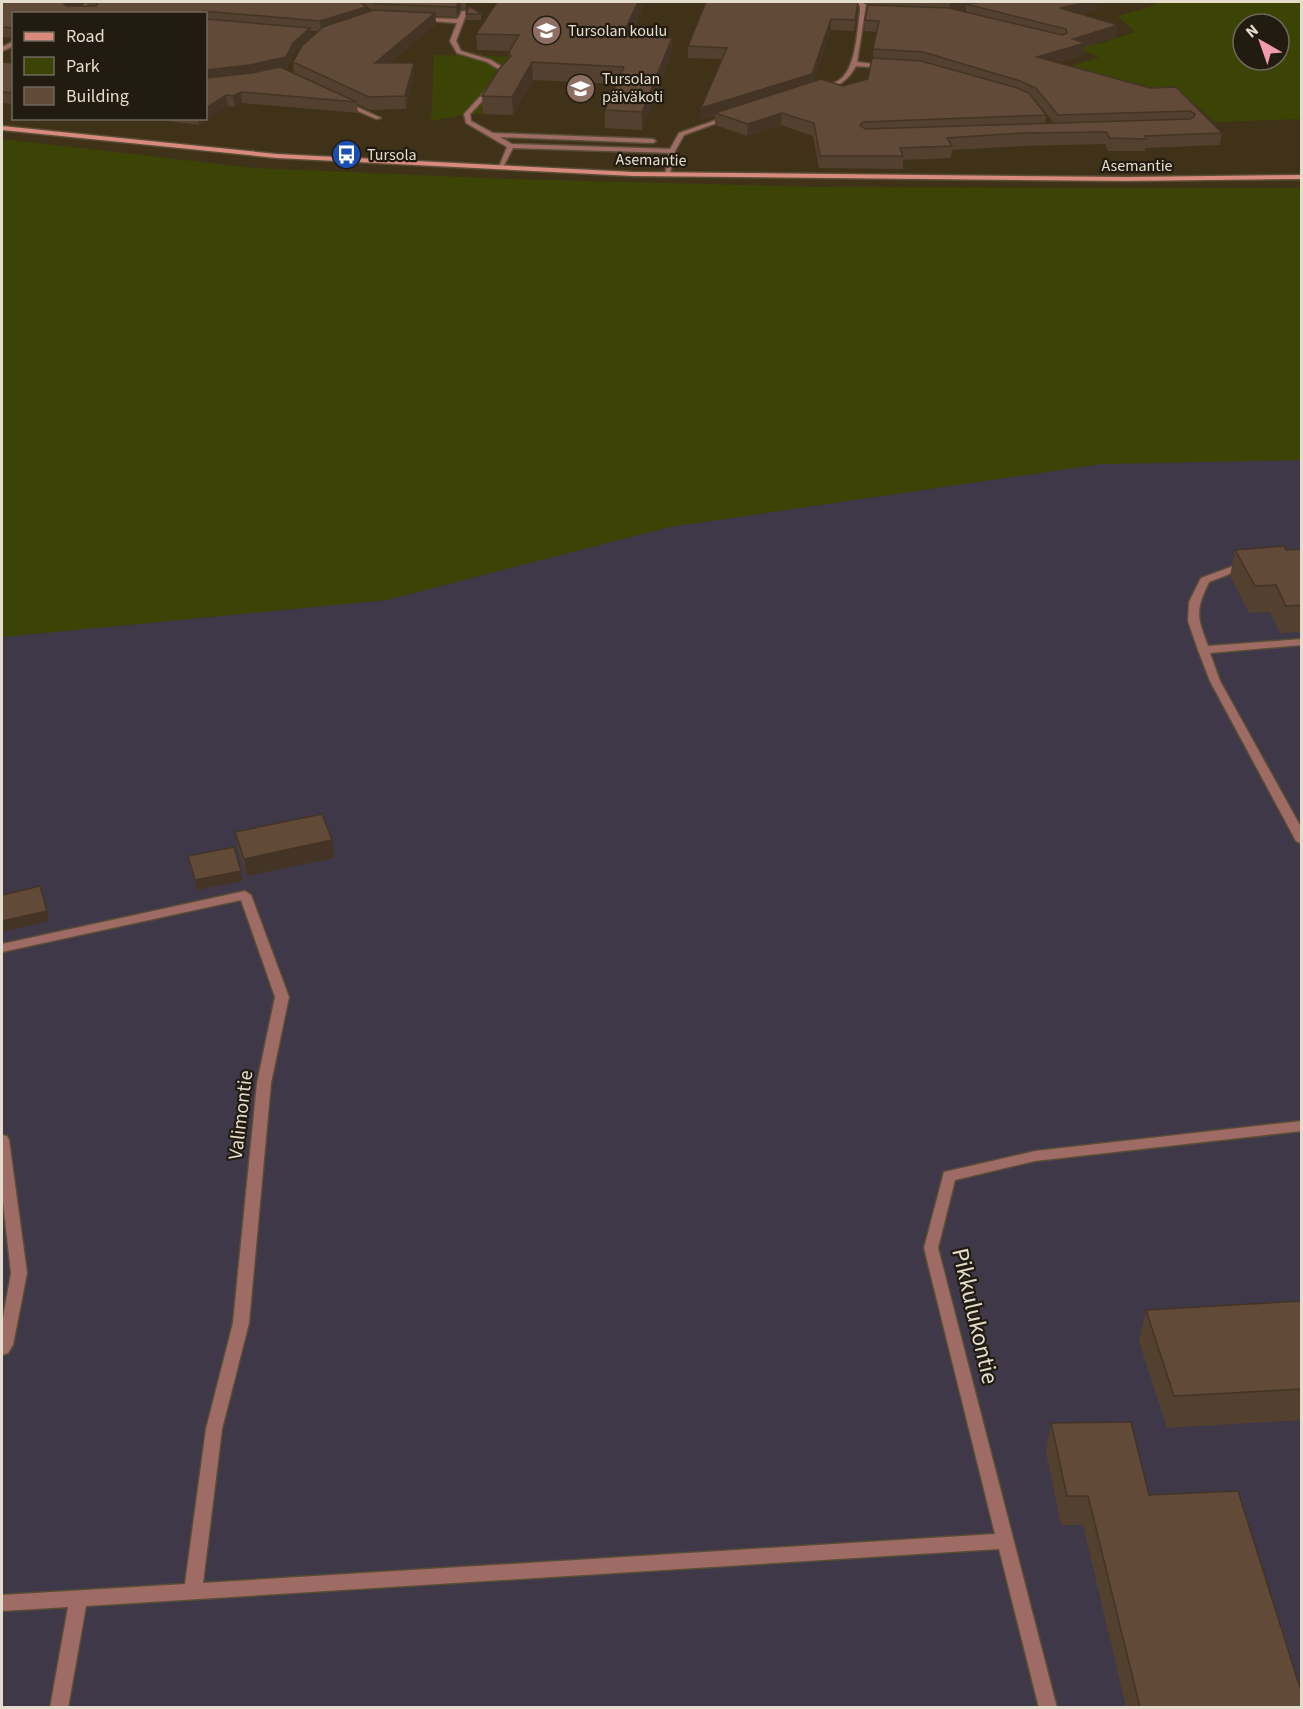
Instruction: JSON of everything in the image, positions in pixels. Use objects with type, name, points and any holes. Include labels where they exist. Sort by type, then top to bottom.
[{"type":"main road","name":"Asemantie","points":[[2,128],[236,153],[500,168],[668,174],[1115,179],[1302,177]]},
{"type":"street","points":[[72,12],[93,2]]},
{"type":"street","points":[[808,92],[846,79],[854,64],[863,12],[863,5],[859,2]]},
{"type":"street","points":[[465,12],[453,41],[459,52],[489,61],[507,72],[467,114],[468,122],[511,146],[672,151]]},
{"type":"street","points":[[863,12],[873,12]]},
{"type":"street","points":[[418,19],[460,21]]},
{"type":"street","points":[[854,64],[897,66]]},
{"type":"street","points":[[340,101],[378,118]]},
{"type":"street","points":[[668,174],[672,151],[681,134],[734,116]]},
{"type":"street","points":[[491,135],[654,141]]},
{"type":"street","points":[[500,168],[511,146]]},
{"type":"street","points":[[1258,560],[1205,580],[1194,602],[1192,621],[1215,681],[1302,841]]},
{"type":"street","points":[[1203,650],[1302,642]]},
{"type":"street","name":"Valimontie","points":[[2,948],[244,896],[282,997],[264,1083],[241,1323],[214,1429],[193,1591]]},
{"type":"street","name":"Pikkulukontie","points":[[1048,1707],[931,1248],[949,1176],[1035,1156],[1302,1126]]},
{"type":"street","points":[[2,1140],[19,1273],[5,1345],[2,1349]]},
{"type":"street","points":[[2,1603],[1006,1541]]},
{"type":"street","points":[[59,1707],[78,1598]]},
{"type":"shaded area","points":[[1301,460],[1301,1707],[2,1708],[2,637],[386,600],[669,527],[1101,464]]},
{"type":"green space","points":[[1150,2],[1301,2],[1301,119],[1215,122],[1186,97],[1119,100],[1057,71],[1099,57],[1074,47],[1089,42],[1099,44],[1135,32],[1118,16],[1156,5]]},
{"type":"green space","points":[[434,55],[527,57],[495,94],[483,114],[467,114],[431,121]]},
{"type":"green space","points":[[2,139],[254,168],[511,179],[818,187],[1301,188],[1301,460],[1101,464],[669,527],[386,600],[2,637]]},
{"type":"building","points":[[2,2],[68,2],[64,4],[66,6],[96,6],[98,3],[94,2],[360,2],[366,7],[320,21],[203,11],[12,12],[12,28],[2,27]]},
{"type":"building","points":[[373,2],[459,2],[456,7],[376,4]]},
{"type":"building","points":[[497,2],[638,2],[622,36],[672,38],[642,112],[605,110],[624,67],[532,62],[512,97],[482,96],[499,69],[511,56],[509,52],[519,35],[476,34]]},
{"type":"building","points":[[706,2],[858,2],[855,20],[831,19],[812,74],[701,108],[727,48],[688,46]]},
{"type":"building","points":[[1088,2],[1060,8],[1118,25],[1073,39],[1085,43],[1037,57],[1150,88],[1176,87],[1222,133],[1145,136],[1146,139],[1110,138],[1106,132],[1023,133],[947,138],[952,146],[900,148],[903,156],[820,156],[814,123],[782,113],[748,124],[715,113],[821,79],[843,86],[868,79],[872,58],[921,61],[1014,87],[1029,93],[1046,115],[863,122],[860,125],[865,129],[1190,119],[1194,117],[1195,114],[1190,111],[1058,115],[1036,88],[1020,81],[923,52],[873,49],[879,21],[865,20],[868,5],[949,8],[1062,35],[1067,33],[1066,29],[966,4]]},
{"type":"building","points":[[469,6],[481,14],[466,14]]},
{"type":"building","points":[[374,10],[435,13],[375,63],[414,63],[405,96],[369,97],[293,62],[302,46],[323,27]]},
{"type":"building","points":[[207,19],[310,28],[293,43],[286,57],[250,65],[207,70]]},
{"type":"building","points":[[2,62],[12,63],[12,93],[2,92]]},
{"type":"building","points":[[280,67],[357,102],[241,92],[233,96],[226,95],[207,107],[207,78]]},
{"type":"building","points":[[1284,546],[1286,550],[1302,549],[1302,605],[1286,606],[1276,585],[1255,586],[1235,550]]},
{"type":"building","points":[[322,814],[332,840],[244,859],[235,832]]},
{"type":"building","points":[[234,847],[241,871],[195,880],[188,856]]},
{"type":"building","points":[[40,886],[47,911],[2,921],[2,895]]},
{"type":"building","points":[[1302,1301],[1302,1389],[1174,1396],[1146,1310]]},
{"type":"building","points":[[1131,1422],[1149,1495],[1238,1491],[1302,1694],[1302,1707],[1140,1707],[1088,1496],[1067,1496],[1051,1423]]},
{"type":"place","name":"Tursolan koulu","points":[[547,31]]},
{"type":"place","name":"Tursolan päiväkoti","points":[[581,88]]},
{"type":"place","name":"Tursola","points":[[346,155]]}]
